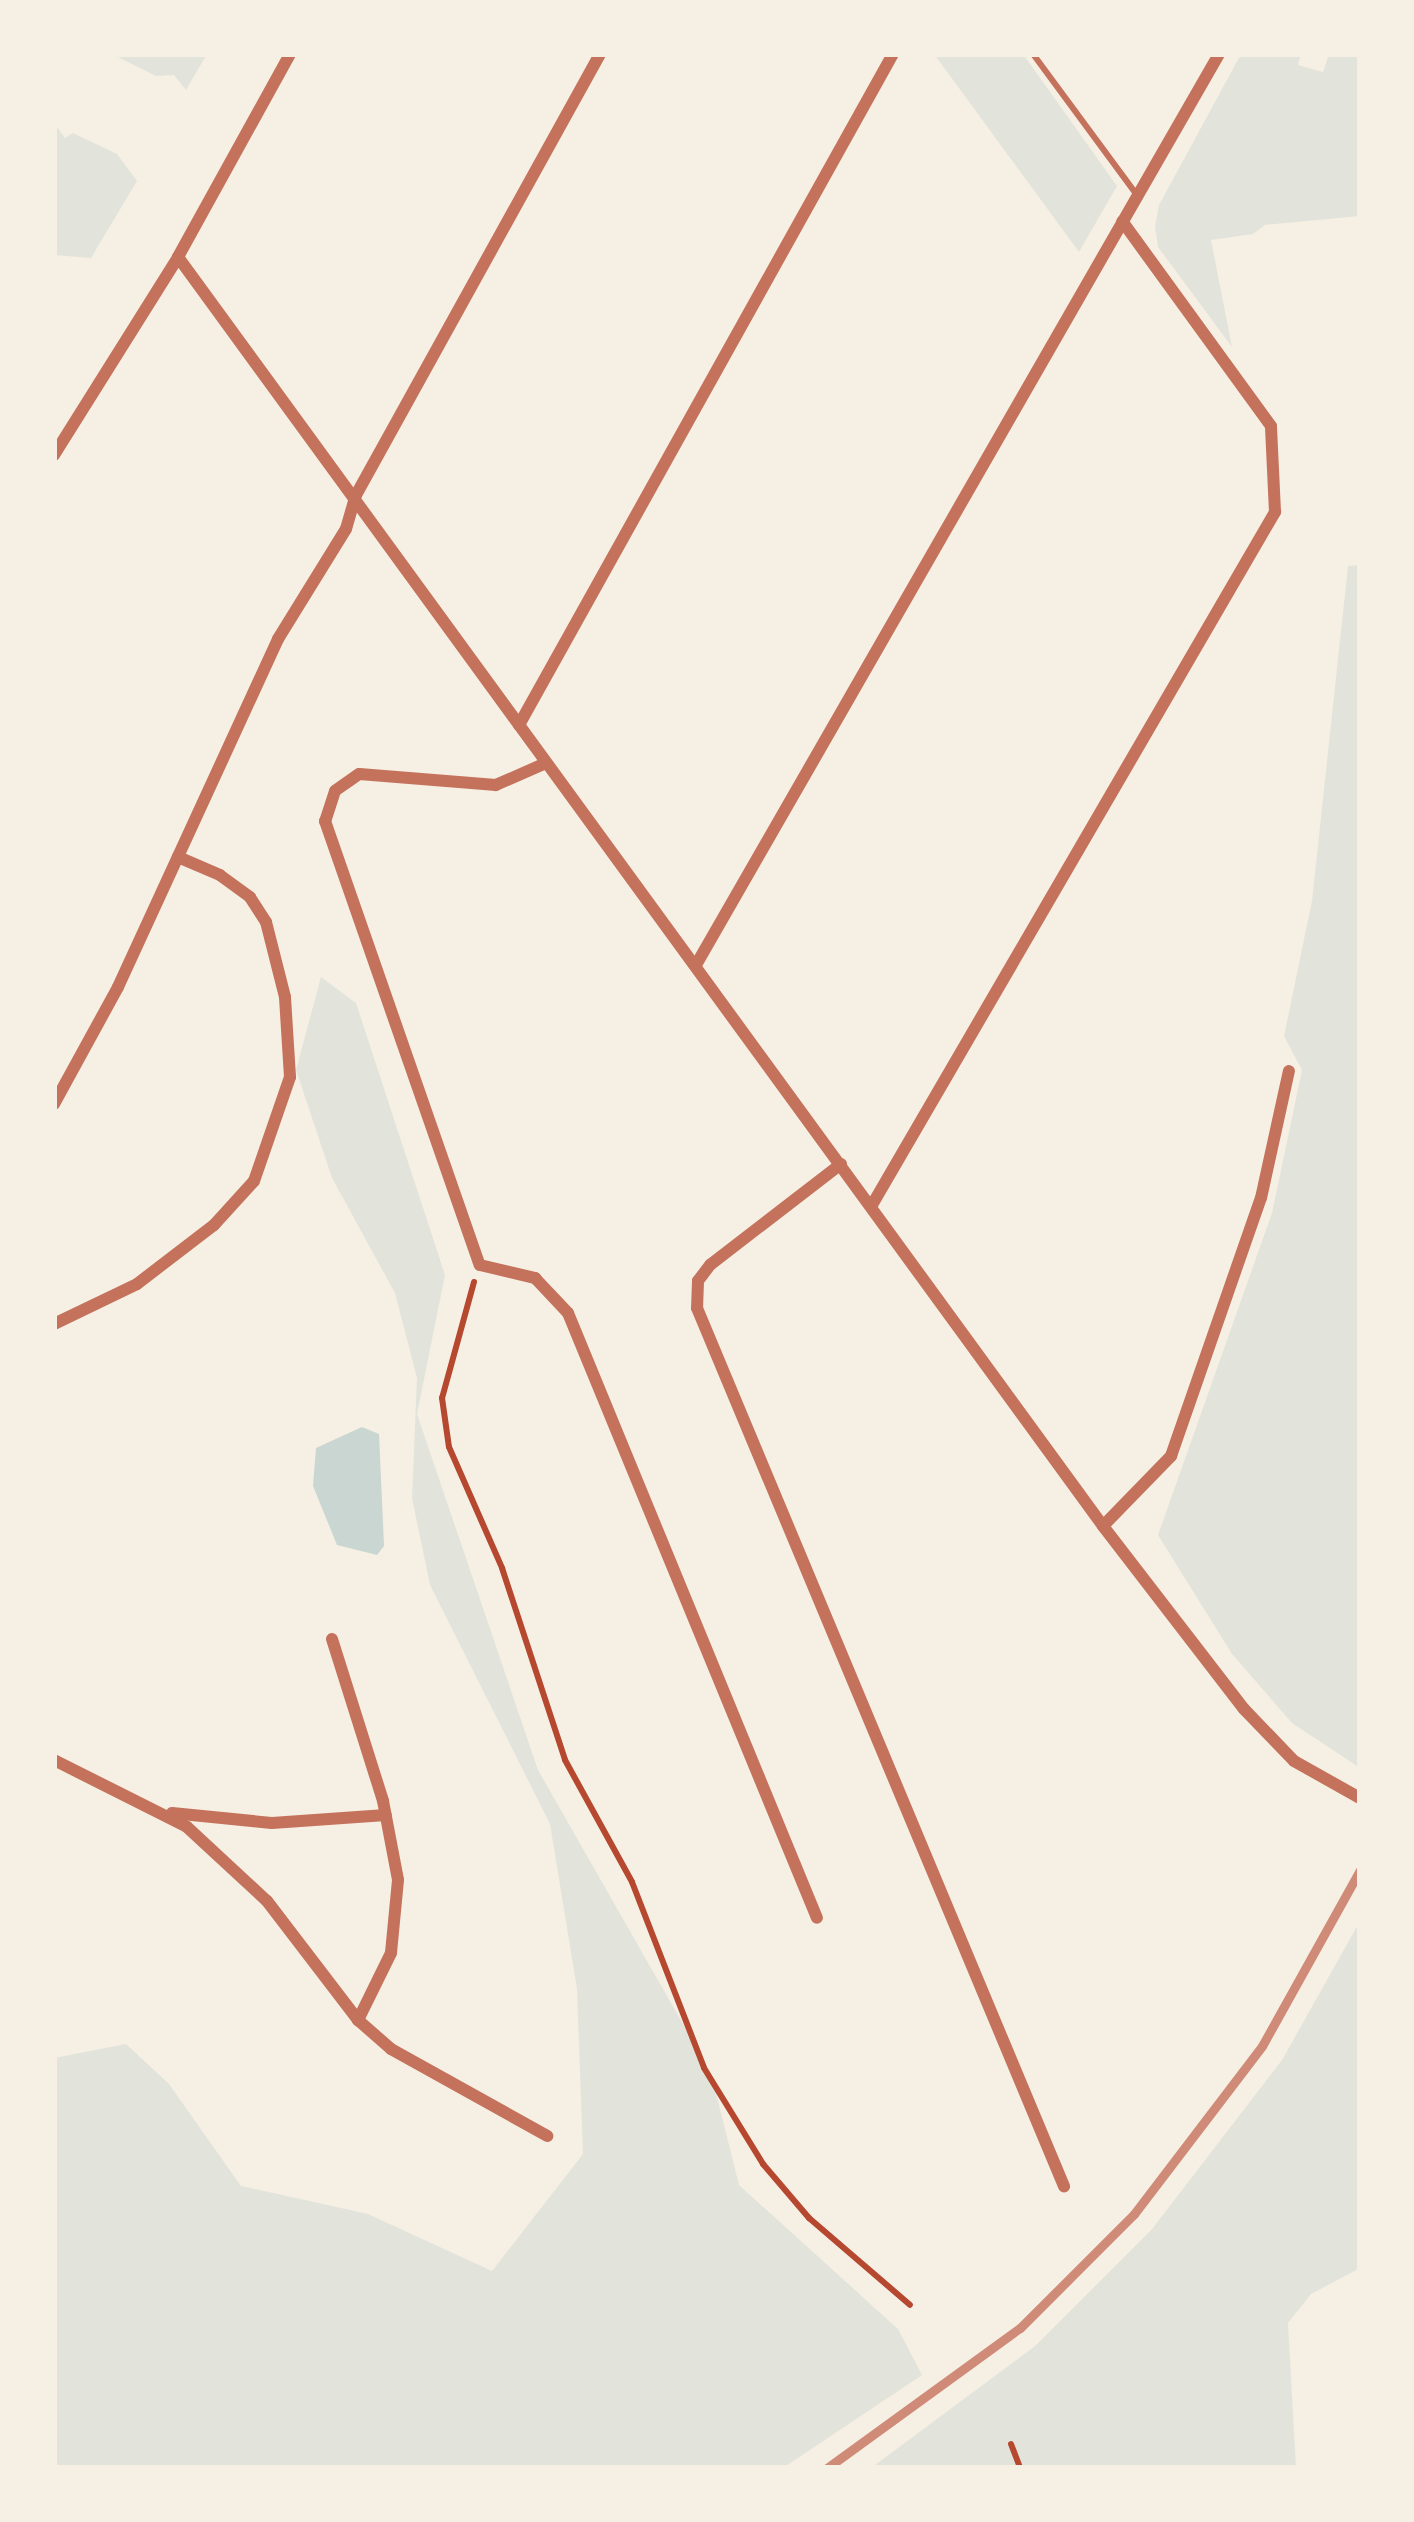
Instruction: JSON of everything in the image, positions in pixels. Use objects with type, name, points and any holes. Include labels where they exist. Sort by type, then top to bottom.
[{"type":"street","points":[[54,455],[178,257],[290,54]]},
{"type":"street","points":[[54,1104],[178,857],[235,722],[346,529],[356,495],[600,54]]},
{"type":"street","points":[[519,725],[893,54]]},
{"type":"street","points":[[696,965],[1219,54]]},
{"type":"street","points":[[872,1205],[1275,512],[1271,426],[1122,221]]},
{"type":"street","points":[[178,257],[356,495],[1103,1526],[1244,1709],[1294,1761],[1356,1796]]},
{"type":"street","points":[[546,763],[496,785],[358,774],[340,784],[325,810],[402,1055],[480,1265],[535,1278],[568,1313],[817,1918]]},
{"type":"street","points":[[54,1324],[137,1284],[214,1225],[254,1181],[290,1078],[285,997],[266,922],[250,896],[178,857]]},
{"type":"street","points":[[1103,1526],[1172,1456],[1261,1198],[1288,1071]]},
{"type":"street","points":[[841,1164],[710,1265],[698,1281],[697,1308],[1064,2186]]},
{"type":"street","points":[[332,1639],[386,1815],[398,1914],[380,1985],[358,2020]]},
{"type":"street","points":[[54,1760],[165,1811],[267,1901],[358,2020],[418,2066],[547,2136]]},
{"type":"street","points":[[165,1811],[272,1823],[386,1815]]},
{"type":"lane","points":[[1033,54],[1137,195]]},
{"type":"path","points":[[480,1265],[442,1398],[449,1447],[502,1568],[565,1760],[632,1882],[704,2068],[763,2164],[809,2218],[910,2305]]},
{"type":"path","points":[[1011,2444],[1020,2468]]},
{"type":"shaded area","points":[[112,54],[207,54],[186,90],[174,75],[156,76]]},
{"type":"shaded area","points":[[934,54],[1023,54],[1117,186],[1079,252]]},
{"type":"shaded area","points":[[1241,54],[1301,54],[1298,65],[1323,72],[1329,54],[1360,54],[1360,216],[1265,225],[1253,234],[1211,240],[1232,347],[1158,247],[1155,227],[1159,205]]},
{"type":"shaded area","points":[[54,123],[65,138],[73,133],[117,154],[137,181],[91,258],[54,255]]},
{"type":"shaded area","points":[[1360,565],[1360,1768],[1292,1723],[1232,1654],[1158,1535],[1272,1213],[1302,1070],[1284,1036],[1312,901],[1348,566]]},
{"type":"shaded area","points":[[321,977],[356,1003],[445,1275],[417,1414],[538,1770],[711,2073],[739,2185],[898,2329],[922,2375],[783,2468],[54,2468],[54,2058],[126,2044],[169,2084],[241,2186],[368,2214],[492,2271],[583,2154],[577,1989],[550,1824],[430,1585],[412,1498],[417,1378],[395,1293],[332,1178],[296,1070]]},
{"type":"shaded area","points":[[362,1427],[379,1434],[384,1546],[377,1555],[337,1545],[313,1486],[316,1448]]},
{"type":"shaded area","points":[[1360,1921],[1360,2268],[1311,2294],[1288,2323],[1296,2468],[871,2468],[1035,2346],[1152,2229],[1282,2060]]},
{"type":"railway","points":[[827,2468],[1020,2328],[1134,2214],[1262,2046],[1360,1870]]}]
